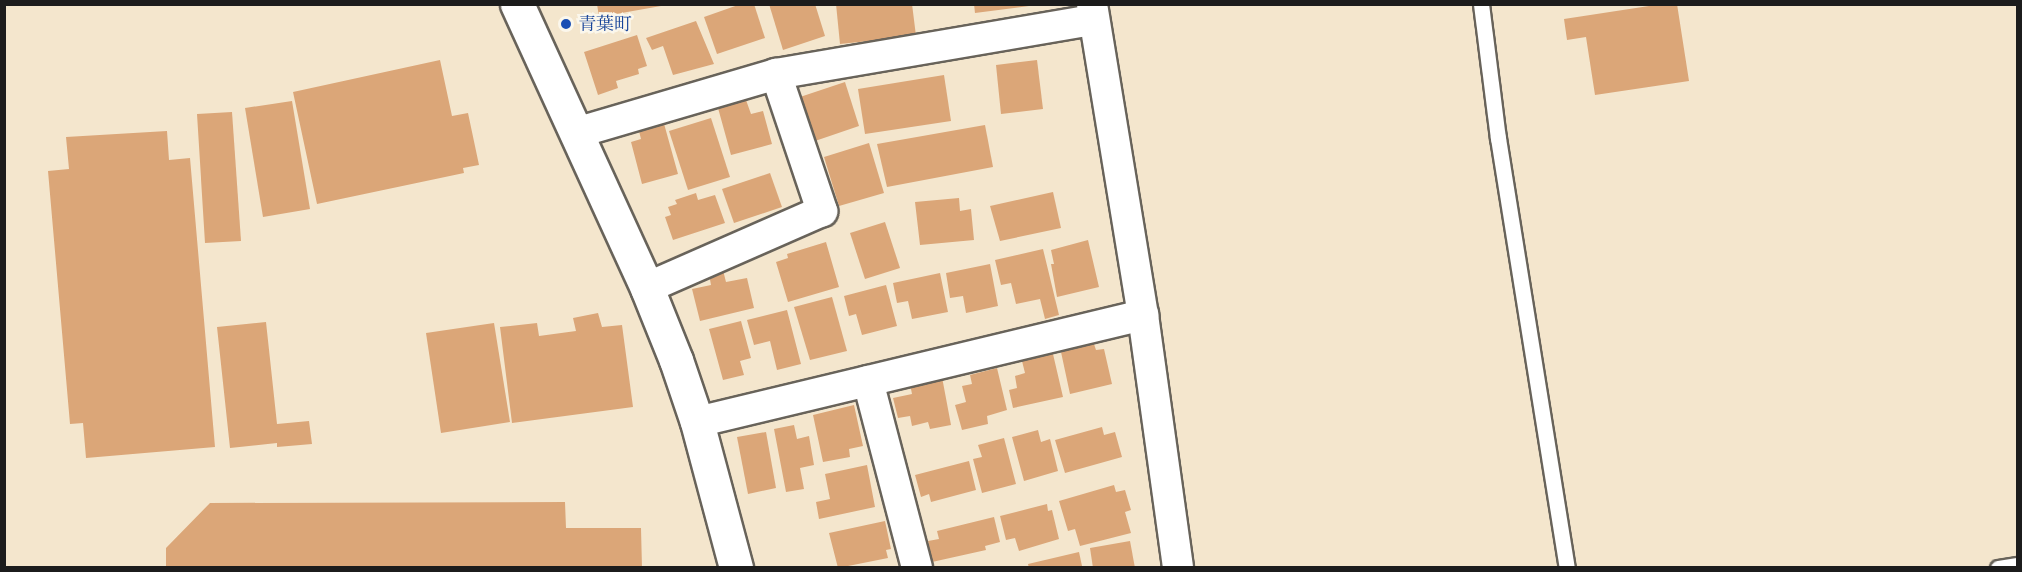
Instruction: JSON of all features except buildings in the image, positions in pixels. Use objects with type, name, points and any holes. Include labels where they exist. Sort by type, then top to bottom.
[{"type":"street","points":[[517,4],[647,288],[697,422],[736,567]]},
{"type":"street","points":[[576,133],[776,74],[1093,12],[1143,315],[1178,567]]},
{"type":"street","points":[[647,288],[822,211],[776,74]]},
{"type":"street","points":[[697,422],[1143,315]]},
{"type":"street","points":[[868,381],[917,567]]},
{"type":"lane","points":[[1480,4],[1498,138],[1567,567]]},
{"type":"lane","points":[[1998,567],[2018,565]]},
{"type":"place","name":"青葉町","points":[[566,24]]}]
